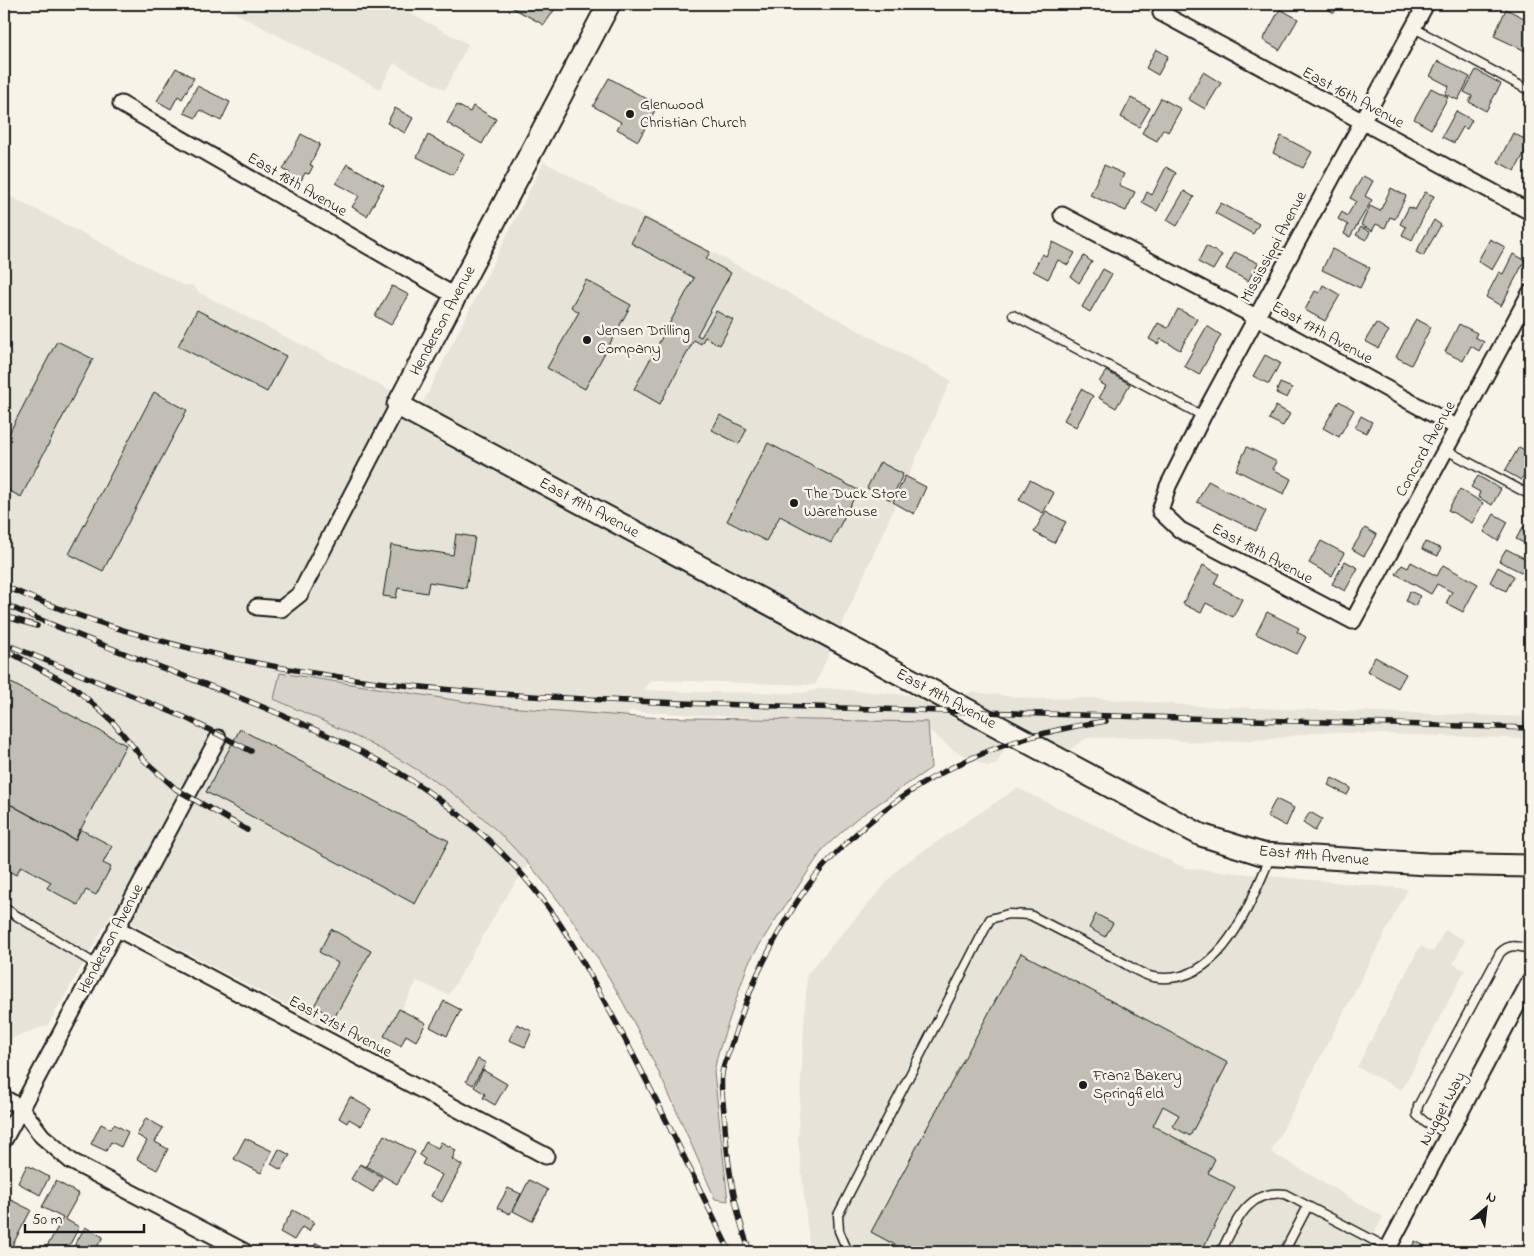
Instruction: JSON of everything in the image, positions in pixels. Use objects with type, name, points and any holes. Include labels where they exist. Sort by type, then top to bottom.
[{"type":"street","name":"Henderson Avenue","points":[[257,607],[281,609],[300,594],[609,4]]},
{"type":"street","name":"Mississippi Avenue","points":[[1160,511],[1168,486],[1203,416],[1426,4]]},
{"type":"street","name":"East 16th Avenue","points":[[1161,13],[1361,123],[1530,212]]},
{"type":"street","name":"East 18th Avenue","points":[[121,104],[455,296]]},
{"type":"street","name":"East 17th Avenue","points":[[1062,215],[1256,317],[1458,428]]},
{"type":"street","name":"Concord Avenue","points":[[1352,621],[1530,293]]},
{"type":"street","name":"East 19th Avenue","points":[[398,405],[1187,828],[1237,848],[1271,854],[1427,864],[1530,866]]},
{"type":"street","name":"East 18th Avenue","points":[[1160,511],[1180,530],[1352,621]]},
{"type":"street","name":"Henderson Avenue","points":[[4,1140],[218,738]]},
{"type":"street","name":"East 21st Avenue","points":[[116,928],[546,1156]]},
{"type":"street","name":"Nugget Way","points":[[1387,1250],[1530,982]]},
{"type":"street","points":[[4,1098],[21,1108],[42,1136],[71,1161],[245,1252]]},
{"type":"lane","points":[[1414,28],[1530,90]]},
{"type":"lane","points":[[1013,315],[1203,416]]},
{"type":"lane","points":[[1446,450],[1530,495]]},
{"type":"lane","points":[[848,1252],[839,1232],[838,1215],[990,919],[1008,914],[1030,915],[1151,977],[1177,978],[1211,960],[1225,947],[1246,912],[1271,854]]},
{"type":"lane","points":[[4,908],[97,965]]},
{"type":"lane","points":[[1449,1134],[1426,1123],[1418,1115],[1418,1106],[1500,953],[1504,948],[1513,945],[1530,949]]},
{"type":"lane","points":[[1220,1252],[1238,1218],[1256,1198],[1271,1192],[1285,1194],[1387,1250]]},
{"type":"lane","points":[[1284,1252],[1308,1206]]},
{"type":"shaded area","points":[[218,4],[392,4],[468,44],[445,90],[394,63],[380,89]]},
{"type":"shaded area","points":[[544,162],[951,380],[815,685],[650,680],[644,690],[802,693],[824,688],[909,695],[1000,738],[1006,746],[1002,754],[995,765],[987,766],[953,750],[921,723],[787,720],[630,711],[499,908],[449,995],[417,981],[377,1053],[112,913],[48,1025],[7,1040],[4,1039],[4,193],[183,285],[192,285],[200,293],[421,406]]},
{"type":"shaded area","points":[[280,673],[493,706],[637,717],[928,722],[931,768],[856,819],[824,848],[748,964],[718,1053],[714,1072],[728,1201],[715,1199],[644,1042],[587,941],[553,894],[516,851],[475,811],[452,793],[404,762],[378,748],[274,699]]},
{"type":"shaded area","points":[[973,692],[1036,699],[1094,698],[1198,706],[1530,717],[1530,739],[1320,732],[1271,739],[1202,743],[1146,737],[1087,738],[1067,751],[965,697],[967,693]]},
{"type":"shaded area","points":[[1017,788],[1185,868],[1408,889],[1271,1152],[1383,1217],[1365,1252],[810,1252],[798,1139],[807,974],[901,866]]},
{"type":"shaded area","points":[[1445,930],[1465,940],[1453,964],[1465,970],[1402,1090],[1357,1067],[1420,946],[1433,952]]},
{"type":"building","points":[[512,4],[553,4],[557,6],[544,25],[511,7]]},
{"type":"building","points":[[1320,4],[1339,4],[1334,13]]},
{"type":"building","points":[[1280,9],[1298,19],[1280,50],[1263,40]]},
{"type":"building","points":[[1506,9],[1530,21],[1530,48],[1528,52],[1494,36]]},
{"type":"building","points":[[1156,49],[1168,56],[1158,75],[1146,68]]},
{"type":"building","points":[[1438,61],[1470,77],[1458,100],[1445,94],[1449,86],[1430,76]]},
{"type":"building","points":[[176,68],[194,78],[182,99],[178,96],[171,109],[157,101]]},
{"type":"building","points":[[1476,70],[1501,84],[1486,111],[1469,102],[1472,96],[1464,92]]},
{"type":"building","points":[[1203,72],[1221,83],[1205,109],[1188,99]]},
{"type":"building","name":"Glenwood Christian Church","points":[[609,78],[658,105],[638,141],[617,129],[621,122],[593,106]]},
{"type":"building","points":[[197,86],[230,102],[221,121],[200,110],[196,118],[184,113]]},
{"type":"building","points":[[1431,88],[1448,97],[1431,129],[1414,119]]},
{"type":"building","points":[[1131,98],[1150,108],[1139,127],[1121,117]]},
{"type":"building","points":[[1161,98],[1181,109],[1168,132],[1163,129],[1157,141],[1142,133]]},
{"type":"building","points":[[457,105],[470,112],[473,106],[496,119],[482,144],[447,123]]},
{"type":"building","points":[[395,108],[413,118],[405,133],[387,123]]},
{"type":"building","points":[[1456,111],[1472,120],[1467,129],[1463,127],[1454,143],[1442,137]]},
{"type":"building","points":[[1513,133],[1530,142],[1515,171],[1498,162]]},
{"type":"building","points":[[301,134],[320,144],[310,165],[313,166],[309,174],[305,173],[298,186],[287,180],[290,173],[283,170]]},
{"type":"building","points":[[428,135],[464,154],[453,175],[417,157]]},
{"type":"building","points":[[1281,136],[1312,152],[1303,168],[1273,153]]},
{"type":"building","points":[[347,164],[384,185],[367,216],[352,207],[359,196],[336,183]]},
{"type":"building","points":[[1104,165],[1124,174],[1119,185],[1135,192],[1126,211],[1090,195]]},
{"type":"building","points":[[1166,167],[1176,173],[1157,211],[1142,203],[1147,192],[1152,195]]},
{"type":"building","points":[[1363,176],[1373,181],[1365,196],[1372,200],[1350,237],[1344,234],[1348,225],[1338,219],[1342,212],[1347,216],[1356,201],[1350,198]]},
{"type":"building","points":[[1391,188],[1406,196],[1395,219],[1390,217],[1385,228],[1376,224],[1372,231],[1361,225],[1370,206],[1380,211]]},
{"type":"building","points":[[1184,191],[1194,197],[1177,226],[1167,220]]},
{"type":"building","points":[[1425,192],[1434,196],[1412,240],[1402,235],[1406,227],[1400,224],[1409,207],[1415,210]]},
{"type":"building","points":[[1221,203],[1259,224],[1253,234],[1215,213]]},
{"type":"building","points":[[644,218],[710,252],[706,259],[731,273],[697,335],[701,337],[716,311],[733,320],[720,345],[705,337],[701,344],[694,340],[660,404],[634,389],[694,278],[631,243]]},
{"type":"building","points":[[1434,220],[1441,225],[1423,256],[1416,252]]},
{"type":"building","points":[[1361,227],[1370,232],[1366,240],[1356,235]]},
{"type":"building","points":[[1490,239],[1505,247],[1492,270],[1478,261]]},
{"type":"building","points":[[1053,242],[1075,253],[1068,265],[1058,260],[1048,279],[1033,271],[1042,254],[1046,256]]},
{"type":"building","points":[[1206,246],[1222,255],[1213,270],[1198,262]]},
{"type":"building","points":[[1332,249],[1370,268],[1360,288],[1322,270]]},
{"type":"building","points":[[1235,252],[1258,263],[1248,281],[1226,269]]},
{"type":"building","points":[[1513,254],[1525,260],[1501,306],[1486,297],[1499,272],[1503,274]]},
{"type":"building","points":[[1084,256],[1092,262],[1079,283],[1071,277]]},
{"type":"building","points":[[1103,269],[1112,274],[1090,312],[1082,307]]},
{"type":"building","name":"Jensen Drilling Company","points":[[586,280],[631,305],[585,389],[547,368],[579,312],[571,307]]},
{"type":"building","points":[[1323,285],[1340,295],[1325,321],[1305,310],[1315,291],[1319,293]]},
{"type":"building","points":[[392,286],[409,295],[391,325],[375,316]]},
{"type":"building","points":[[1178,309],[1197,319],[1180,350],[1161,339],[1158,344],[1149,339],[1158,323],[1168,328]]},
{"type":"building","points":[[197,310],[286,356],[267,392],[178,346]]},
{"type":"building","points":[[1416,319],[1431,327],[1411,365],[1396,357]]},
{"type":"building","points":[[1376,323],[1389,331],[1378,348],[1365,341]]},
{"type":"building","points":[[1459,324],[1477,333],[1475,337],[1484,342],[1479,351],[1471,346],[1463,361],[1445,352]]},
{"type":"building","points":[[1207,326],[1221,335],[1199,375],[1184,366]]},
{"type":"building","points":[[57,341],[93,359],[21,497],[4,488],[4,443]]},
{"type":"building","points":[[1265,355],[1280,363],[1269,384],[1253,376]]},
{"type":"building","points":[[1106,371],[1130,384],[1116,408],[1099,398],[1106,386],[1099,382]]},
{"type":"building","points":[[1280,383],[1292,388],[1287,398],[1276,393]]},
{"type":"building","points":[[1081,389],[1093,396],[1076,427],[1064,420]]},
{"type":"building","points":[[154,392],[187,410],[103,571],[69,554]]},
{"type":"building","points":[[1339,401],[1354,410],[1339,437],[1323,428]]},
{"type":"building","points":[[1276,406],[1290,414],[1283,426],[1269,419]]},
{"type":"building","points":[[720,415],[747,429],[739,444],[712,430]]},
{"type":"building","points":[[1361,416],[1372,422],[1366,433],[1355,428]]},
{"type":"building","name":"The Duck Store Warehouse","points":[[768,443],[858,490],[831,543],[780,516],[766,541],[727,521]]},
{"type":"building","points":[[1247,447],[1277,462],[1273,469],[1291,479],[1284,494],[1236,470]]},
{"type":"building","points":[[1519,447],[1530,453],[1530,464],[1521,480],[1505,471]]},
{"type":"building","points":[[880,462],[903,474],[891,500],[867,488]]},
{"type":"building","points":[[905,476],[926,487],[914,514],[893,502]]},
{"type":"building","points":[[1478,476],[1501,489],[1492,505],[1478,497],[1480,492],[1471,487]]},
{"type":"building","points":[[1030,480],[1054,493],[1043,513],[1019,500]]},
{"type":"building","points":[[1208,481],[1266,511],[1256,531],[1197,502]]},
{"type":"building","points":[[1460,489],[1483,503],[1472,523],[1448,510]]},
{"type":"building","points":[[1046,511],[1066,522],[1054,543],[1034,532]]},
{"type":"building","points":[[1494,514],[1508,522],[1498,541],[1484,532]]},
{"type":"building","points":[[1523,527],[1530,531],[1530,546],[1516,539]]},
{"type":"building","points":[[1365,528],[1377,535],[1364,556],[1352,549]]},
{"type":"building","points":[[456,534],[475,537],[466,588],[429,582],[427,593],[398,588],[396,598],[383,596],[391,545],[453,555]]},
{"type":"building","points":[[1321,541],[1344,553],[1332,576],[1309,563]]},
{"type":"building","points":[[1425,542],[1441,548],[1438,556],[1422,549]]},
{"type":"building","points":[[1506,549],[1530,561],[1525,574],[1499,561]]},
{"type":"building","points":[[1345,561],[1358,568],[1345,591],[1332,584]]},
{"type":"building","points":[[1411,562],[1437,576],[1443,565],[1478,584],[1463,612],[1446,603],[1452,592],[1437,584],[1431,594],[1396,574],[1402,565],[1408,568]]},
{"type":"building","points":[[1203,565],[1219,574],[1214,584],[1242,599],[1233,617],[1206,603],[1201,613],[1183,604]]},
{"type":"building","points":[[1498,567],[1514,576],[1506,591],[1490,582]]},
{"type":"building","points":[[1410,591],[1420,596],[1415,606],[1406,601]]},
{"type":"building","points":[[1267,612],[1299,628],[1297,632],[1306,637],[1297,654],[1256,634]]},
{"type":"building","points":[[1375,657],[1406,674],[1398,688],[1367,671]]},
{"type":"building","points":[[4,679],[126,745],[75,840],[4,801]]},
{"type":"building","points":[[240,729],[449,841],[415,904],[206,792]]},
{"type":"building","points":[[1332,778],[1351,788],[1347,795],[1328,785]]},
{"type":"building","points":[[1276,799],[1294,808],[1286,826],[1267,816]]},
{"type":"building","points":[[4,801],[75,840],[80,829],[112,846],[103,863],[111,867],[96,895],[86,890],[78,905],[47,888],[51,882],[21,866],[16,875],[4,868]]},
{"type":"building","points":[[1310,812],[1322,819],[1315,831],[1303,823]]},
{"type":"building","points":[[1096,914],[1113,923],[1105,937],[1089,928]]},
{"type":"building","points":[[331,929],[371,951],[334,1018],[314,1006],[338,963],[319,952]]},
{"type":"building","name":"Franz Bakery Springfield","points":[[1021,953],[1228,1063],[1190,1136],[1172,1126],[1179,1115],[1163,1106],[1153,1126],[1215,1159],[1208,1173],[1235,1187],[1201,1252],[908,1252],[871,1232]]},
{"type":"building","points":[[444,1001],[461,1010],[447,1036],[430,1027]]},
{"type":"building","points":[[399,1009],[426,1023],[416,1041],[406,1035],[401,1046],[384,1036]]},
{"type":"building","points":[[517,1024],[532,1031],[525,1047],[509,1040]]},
{"type":"building","points":[[478,1059],[486,1063],[473,1085],[466,1081]]},
{"type":"building","points":[[483,1070],[507,1084],[495,1105],[483,1098],[485,1094],[474,1087]]},
{"type":"building","points":[[350,1097],[371,1109],[361,1126],[349,1119],[347,1123],[339,1118]]},
{"type":"building","points":[[146,1118],[163,1128],[155,1142],[168,1149],[157,1170],[137,1159],[147,1141],[137,1135]]},
{"type":"building","points":[[101,1124],[111,1129],[114,1124],[128,1132],[121,1147],[111,1142],[106,1151],[91,1144]]},
{"type":"building","points":[[384,1135],[415,1152],[397,1184],[366,1166]]},
{"type":"building","points":[[245,1138],[272,1151],[261,1173],[234,1159]]},
{"type":"building","points":[[426,1142],[438,1148],[441,1142],[456,1150],[452,1159],[462,1165],[442,1202],[431,1196],[442,1175],[422,1164],[425,1159],[419,1155]]},
{"type":"building","points":[[279,1149],[290,1155],[281,1170],[271,1164]]},
{"type":"building","points":[[360,1164],[382,1177],[373,1192],[351,1179]]},
{"type":"building","points":[[27,1165],[49,1177],[40,1195],[18,1183]]},
{"type":"building","points":[[529,1180],[548,1190],[532,1221],[513,1211]]},
{"type":"building","points":[[56,1181],[79,1194],[65,1219],[79,1227],[66,1252],[45,1250],[63,1218],[42,1207]]},
{"type":"building","points":[[508,1188],[521,1194],[510,1214],[497,1208]]},
{"type":"building","points":[[9,1199],[31,1210],[12,1246],[4,1242],[4,1210]]},
{"type":"building","points":[[293,1210],[314,1222],[309,1231],[302,1227],[294,1240],[280,1232]]},
{"type":"building","points":[[85,1227],[103,1237],[94,1252],[71,1252]]},
{"type":"building","points":[[1415,1241],[1429,1248],[1427,1252],[1409,1252]]},
{"type":"building","points":[[316,1243],[333,1252],[311,1252]]},
{"type":"building","points":[[193,1245],[203,1250],[202,1252],[188,1252]]},
{"type":"building","points":[[342,1245],[355,1252],[338,1252]]},
{"type":"railway","points":[[4,586],[102,624],[204,652],[309,672],[415,686],[523,696],[630,701],[1530,728]]},
{"type":"railway","points":[[4,604],[272,711],[360,751],[411,780],[436,797],[482,834],[524,876],[550,910],[573,946],[635,1058],[730,1252]]},
{"type":"railway","points":[[4,616],[37,626]]},
{"type":"railway","points":[[13,647],[184,717],[251,751]]},
{"type":"railway","points":[[4,649],[75,688],[112,721],[144,760],[176,789],[247,830]]},
{"type":"railway","points":[[750,1252],[739,1217],[732,1183],[721,1083],[722,1074],[753,985],[775,939],[797,901],[824,866],[854,836],[917,787],[987,751],[1025,738],[1065,728],[1106,721]]},
{"type":"place","name":"Glenwood Christian Church","points":[[630,114]]},
{"type":"place","name":"Jensen Drilling Company","points":[[587,340]]},
{"type":"place","name":"The Duck Store Warehouse","points":[[794,503]]},
{"type":"place","name":"Franz Bakery Springfield","points":[[1083,1085]]}]
